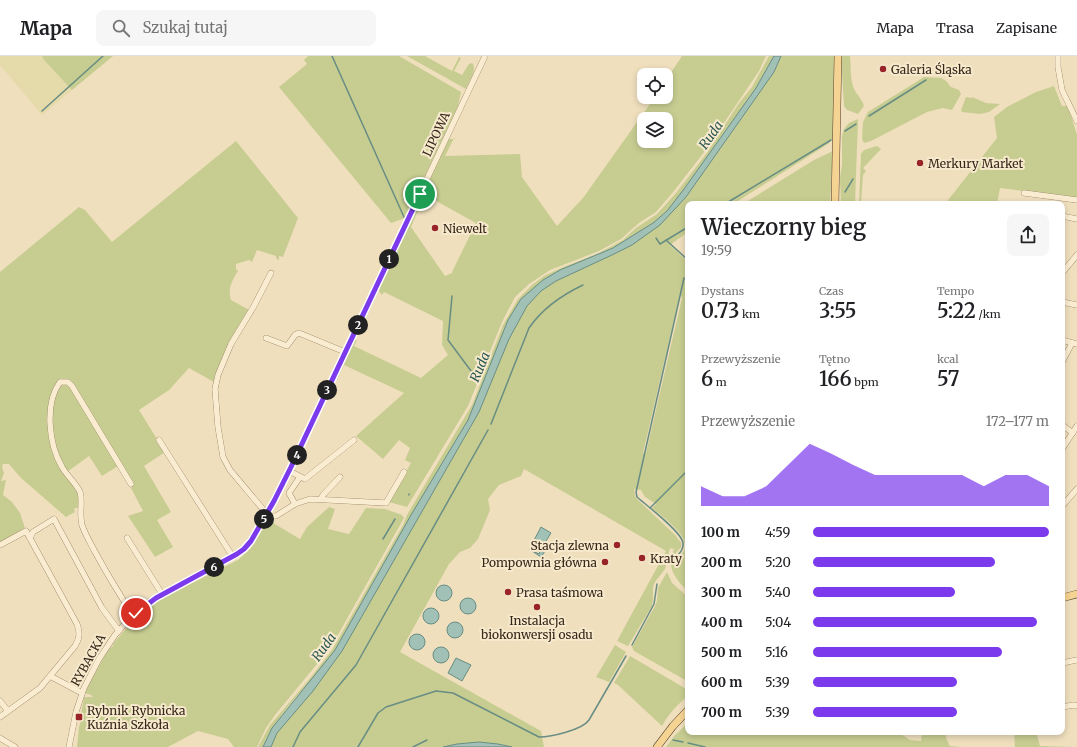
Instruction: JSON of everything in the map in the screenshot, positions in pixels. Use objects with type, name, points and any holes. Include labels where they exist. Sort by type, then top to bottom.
[{"type":"main road","points":[[835,201],[838,56]]},
{"type":"main road","points":[[1065,597],[1077,594]]},
{"type":"main road","points":[[657,747],[685,713]]},
{"type":"street","name":"LIPOWA","points":[[266,515],[289,471],[485,56]]},
{"type":"street","points":[[1058,56],[1057,64],[1062,90],[1077,121]]},
{"type":"street","points":[[1024,193],[1077,200]]},
{"type":"street","points":[[1065,217],[1077,219]]},
{"type":"street","points":[[1065,269],[1077,255]]},
{"type":"street","points":[[271,273],[254,306],[231,344],[216,380],[218,427],[223,456],[230,470],[266,515],[276,516],[295,504],[310,499],[386,503],[404,472]]},
{"type":"street","points":[[1065,303],[1077,305]]},
{"type":"street","points":[[266,338],[287,346],[295,335],[299,333],[345,352]]},
{"type":"street","points":[[1065,341],[1075,343],[1065,358]]},
{"type":"street","points":[[131,484],[72,386],[68,382],[60,382],[55,392],[51,409],[50,429],[54,448],[62,467],[80,493],[80,516],[84,531],[104,568],[133,615]]},
{"type":"street","points":[[1065,444],[1077,426]]},
{"type":"street","points":[[1065,427],[1073,433]]},
{"type":"street","points":[[159,440],[233,556]]},
{"type":"street","points":[[289,471],[305,479],[354,440]]},
{"type":"street","points":[[295,504],[289,493],[300,477]]},
{"type":"street","points":[[321,499],[340,477]]},
{"type":"street","points":[[1065,503],[1077,489]]},
{"type":"street","name":"RYBACKA","points":[[69,747],[76,712],[82,693],[95,666],[118,631],[147,603],[233,556],[249,544],[266,515]]},
{"type":"street","points":[[30,538],[33,532],[54,519],[102,608],[118,631]]},
{"type":"street","points":[[0,545],[26,531],[77,624],[79,633],[76,646],[50,676],[34,693],[0,717]]},
{"type":"street","points":[[127,538],[162,594]]},
{"type":"street","points":[[1065,662],[1077,660]]},
{"type":"street","points":[[50,676],[82,693]]},
{"type":"street","points":[[0,700],[8,711]]},
{"type":"street","points":[[1065,706],[1077,706]]},
{"type":"street","points":[[0,738],[15,747]]},
{"type":"shaded area","points":[[0,56],[42,56],[72,90],[42,115],[0,65]]},
{"type":"green space","points":[[42,56],[113,56],[72,90]]},
{"type":"green space","points":[[308,56],[399,56],[461,92],[458,106],[405,218],[391,223],[279,87],[307,64],[304,60]]},
{"type":"green space","points":[[407,56],[425,56],[452,71],[459,57],[461,58],[454,71],[462,75],[469,64],[472,63],[474,66],[474,72],[466,89]]},
{"type":"green space","points":[[682,56],[766,56],[759,71],[705,151],[656,212],[639,223],[621,239],[599,251],[550,270],[529,284],[515,297],[502,322],[468,406],[407,507],[389,502],[411,463],[405,460],[410,448],[399,440],[383,459],[356,436],[404,393],[344,365],[337,380],[335,380],[355,340],[357,340],[354,346],[421,378],[448,355],[442,345],[443,321],[384,292],[382,295],[379,291],[380,285],[420,199],[423,199],[411,227],[445,276],[452,273],[476,223],[429,197],[424,190],[449,139],[454,138],[445,156],[520,154],[522,177],[557,226],[583,198],[637,122],[637,148],[673,148],[673,112],[644,112],[650,104],[673,104],[673,70]]},
{"type":"green space","points":[[769,56],[774,56],[756,88],[667,211],[653,223],[613,248],[560,270],[543,280],[521,299],[508,320],[468,420],[411,515],[347,631],[329,659],[282,715],[268,736],[263,747],[258,747],[270,725],[332,650],[403,525],[407,515],[472,405],[503,325],[518,299],[532,285],[544,276],[599,253],[623,240],[636,228],[657,214],[676,193],[706,154],[739,103],[752,87]]},
{"type":"green space","points":[[781,56],[834,56],[833,138],[828,144],[738,201],[685,201],[685,234],[670,245],[685,259],[685,545],[680,533],[652,508],[656,504],[645,497],[641,490],[634,489],[637,499],[675,535],[681,543],[681,547],[670,560],[674,549],[670,548],[665,569],[653,587],[652,606],[628,646],[617,641],[666,551],[524,469],[521,476],[499,485],[488,499],[490,510],[478,539],[470,548],[460,552],[449,564],[400,652],[541,731],[544,747],[512,747],[479,742],[443,747],[271,747],[277,733],[313,691],[342,651],[479,412],[509,339],[526,306],[541,291],[556,281],[612,255],[686,197],[774,72]],"holes":[[[680,294],[682,298],[646,453],[643,453]]]},
{"type":"green space","points":[[841,56],[850,56],[853,86],[864,106],[858,114],[847,110],[844,106]]},
{"type":"green space","points":[[924,77],[941,78],[951,87],[959,90],[961,94],[952,110],[943,108],[927,112],[871,141],[864,143],[862,139],[863,122],[868,112]]},
{"type":"green space","points":[[1054,86],[1062,106],[1068,106],[1077,135],[1077,198],[1000,188],[998,201],[947,201],[997,138],[994,117],[1007,107],[1036,92]]},
{"type":"green space","points":[[966,97],[972,97],[986,103],[1000,104],[989,112],[980,114],[962,112],[961,110]]},
{"type":"green space","points":[[858,119],[855,201],[841,201],[840,178],[842,165],[842,136],[844,129],[849,123]]},
{"type":"green space","points":[[236,141],[298,218],[283,257],[279,256],[279,259],[277,260],[276,256],[257,250],[252,262],[249,260],[236,264],[236,269],[238,271],[230,288],[231,300],[251,311],[214,382],[189,368],[169,390],[139,410],[165,452],[144,466],[171,512],[157,520],[173,547],[155,557],[128,516],[143,511],[131,488],[133,485],[70,381],[65,379],[58,383],[49,425],[65,474],[79,495],[79,508],[75,508],[75,512],[66,517],[21,478],[9,464],[3,464],[2,467],[4,473],[1,481],[6,480],[3,495],[12,502],[20,513],[25,528],[0,542],[0,272],[79,207],[85,210],[112,242]]},
{"type":"green space","points":[[877,146],[881,149],[863,168],[866,171],[863,175],[861,201],[859,201],[861,154],[864,150]]},
{"type":"green space","points":[[833,151],[830,201],[748,201],[814,160]]},
{"type":"green space","points":[[61,384],[68,384],[118,466],[102,476],[89,456],[67,472],[54,446],[52,419],[53,403]]},
{"type":"green space","points":[[329,507],[335,509],[328,529],[349,534],[366,508],[385,509],[402,515],[404,518],[331,647],[275,715],[266,728],[257,747],[234,747],[228,739],[198,731],[168,747],[77,747],[79,727],[83,715],[81,714],[84,697],[93,697],[85,693],[108,650],[114,645],[112,645],[136,617],[151,605],[170,594],[238,560],[251,548],[268,520],[300,539],[307,527]]},
{"type":"green space","points":[[685,545],[685,588],[675,576],[671,565],[684,551]]},
{"type":"green space","points":[[667,572],[672,583],[685,594],[685,680],[634,651],[632,647],[655,606],[658,588]]},
{"type":"green space","points":[[615,645],[626,652],[609,682],[596,677]]},
{"type":"green space","points":[[630,656],[685,688],[685,699],[667,717],[662,726],[614,683]]},
{"type":"green space","points":[[685,726],[685,735],[902,735],[910,740],[921,741],[922,735],[946,735],[950,746],[961,747],[666,747],[675,735]]},
{"type":"green space","points":[[1014,735],[1037,735],[1040,746],[1073,747],[1015,747]]},
{"type":"water","points":[[774,56],[781,56],[774,72],[686,197],[660,225],[632,245],[556,281],[541,291],[527,306],[509,339],[479,412],[342,651],[313,691],[277,733],[271,747],[263,747],[272,728],[335,650],[411,515],[468,420],[508,320],[521,299],[543,280],[560,270],[613,248],[653,223],[667,211],[756,88]]},
{"type":"water","points":[[541,527],[551,533],[541,549],[545,551],[541,557],[529,549],[539,554],[540,551],[531,546]]},
{"type":"water","points":[[441,585],[447,585],[452,590],[450,599],[447,601],[441,601],[436,596],[436,590]]},
{"type":"water","points":[[465,598],[471,598],[476,603],[474,612],[471,614],[465,614],[460,609],[460,603]]},
{"type":"water","points":[[428,608],[434,608],[439,613],[437,622],[434,624],[428,624],[423,619],[423,613]]},
{"type":"water","points":[[452,622],[458,622],[463,627],[461,636],[458,638],[452,638],[447,633],[447,627]]},
{"type":"water","points":[[414,634],[420,634],[425,639],[423,648],[420,650],[414,650],[409,645],[409,639]]},
{"type":"water","points":[[438,647],[444,647],[449,652],[447,661],[444,663],[438,663],[433,658],[433,652]]},
{"type":"water","points":[[456,658],[471,665],[462,681],[448,673]]},
{"type":"water","points":[[479,742],[512,747],[443,747],[457,744]]},
{"type":"waterway","points":[[42,111],[103,56]]},
{"type":"waterway","points":[[332,56],[404,217]]},
{"type":"waterway","points":[[869,116],[926,80]]},
{"type":"waterway","points":[[845,131],[856,124]]},
{"type":"waterway","points":[[730,201],[831,140]]},
{"type":"waterway","points":[[845,192],[853,179]]},
{"type":"waterway","points":[[656,238],[660,244],[685,229]]},
{"type":"waterway","points":[[666,240],[685,257]]},
{"type":"waterway","points":[[674,559],[683,548],[681,538],[677,532],[637,497],[636,492],[684,278]]},
{"type":"waterway","points":[[491,424],[529,328],[534,321],[553,303],[583,285]]},
{"type":"waterway","name":"Ruda","points":[[452,296],[448,340],[477,379]]},
{"type":"waterway","points":[[293,747],[300,732],[356,665],[488,430]]},
{"type":"waterway","points":[[650,508],[685,473]]},
{"type":"waterway","points":[[383,539],[395,519]]},
{"type":"waterway","points":[[632,645],[654,604],[657,584]]},
{"type":"waterway","points":[[358,747],[378,713],[386,707],[436,691],[453,693],[539,737],[551,736],[573,730],[585,724],[589,720],[626,656]]},
{"type":"waterway","points":[[413,747],[427,740]]},
{"type":"waterway","points":[[673,740],[683,742]]},
{"type":"waterway","points":[[688,743],[705,747]]},
{"type":"place","name":"Galeria Śląska","points":[[883,69]]},
{"type":"place","name":"Merkury Market","points":[[920,163]]},
{"type":"place","name":"Niewelt","points":[[435,228]]},
{"type":"place","name":"Stacja zlewna","points":[[617,545]]},
{"type":"place","name":"Kraty","points":[[642,558]]},
{"type":"place","name":"Pompownia główna","points":[[605,562]]},
{"type":"place","name":"Prasa taśmowa","points":[[508,592]]},
{"type":"place","name":"Instalacja biokonwersji osadu","points":[[537,607]]},
{"type":"place","name":"Rybnik Rybnicka Kuźnia Szkoła","points":[[79,717]]},
{"type":"route","points":[[136,613],[147,603],[215,567],[248,546],[274,501],[291,467],[420,194]]}]
